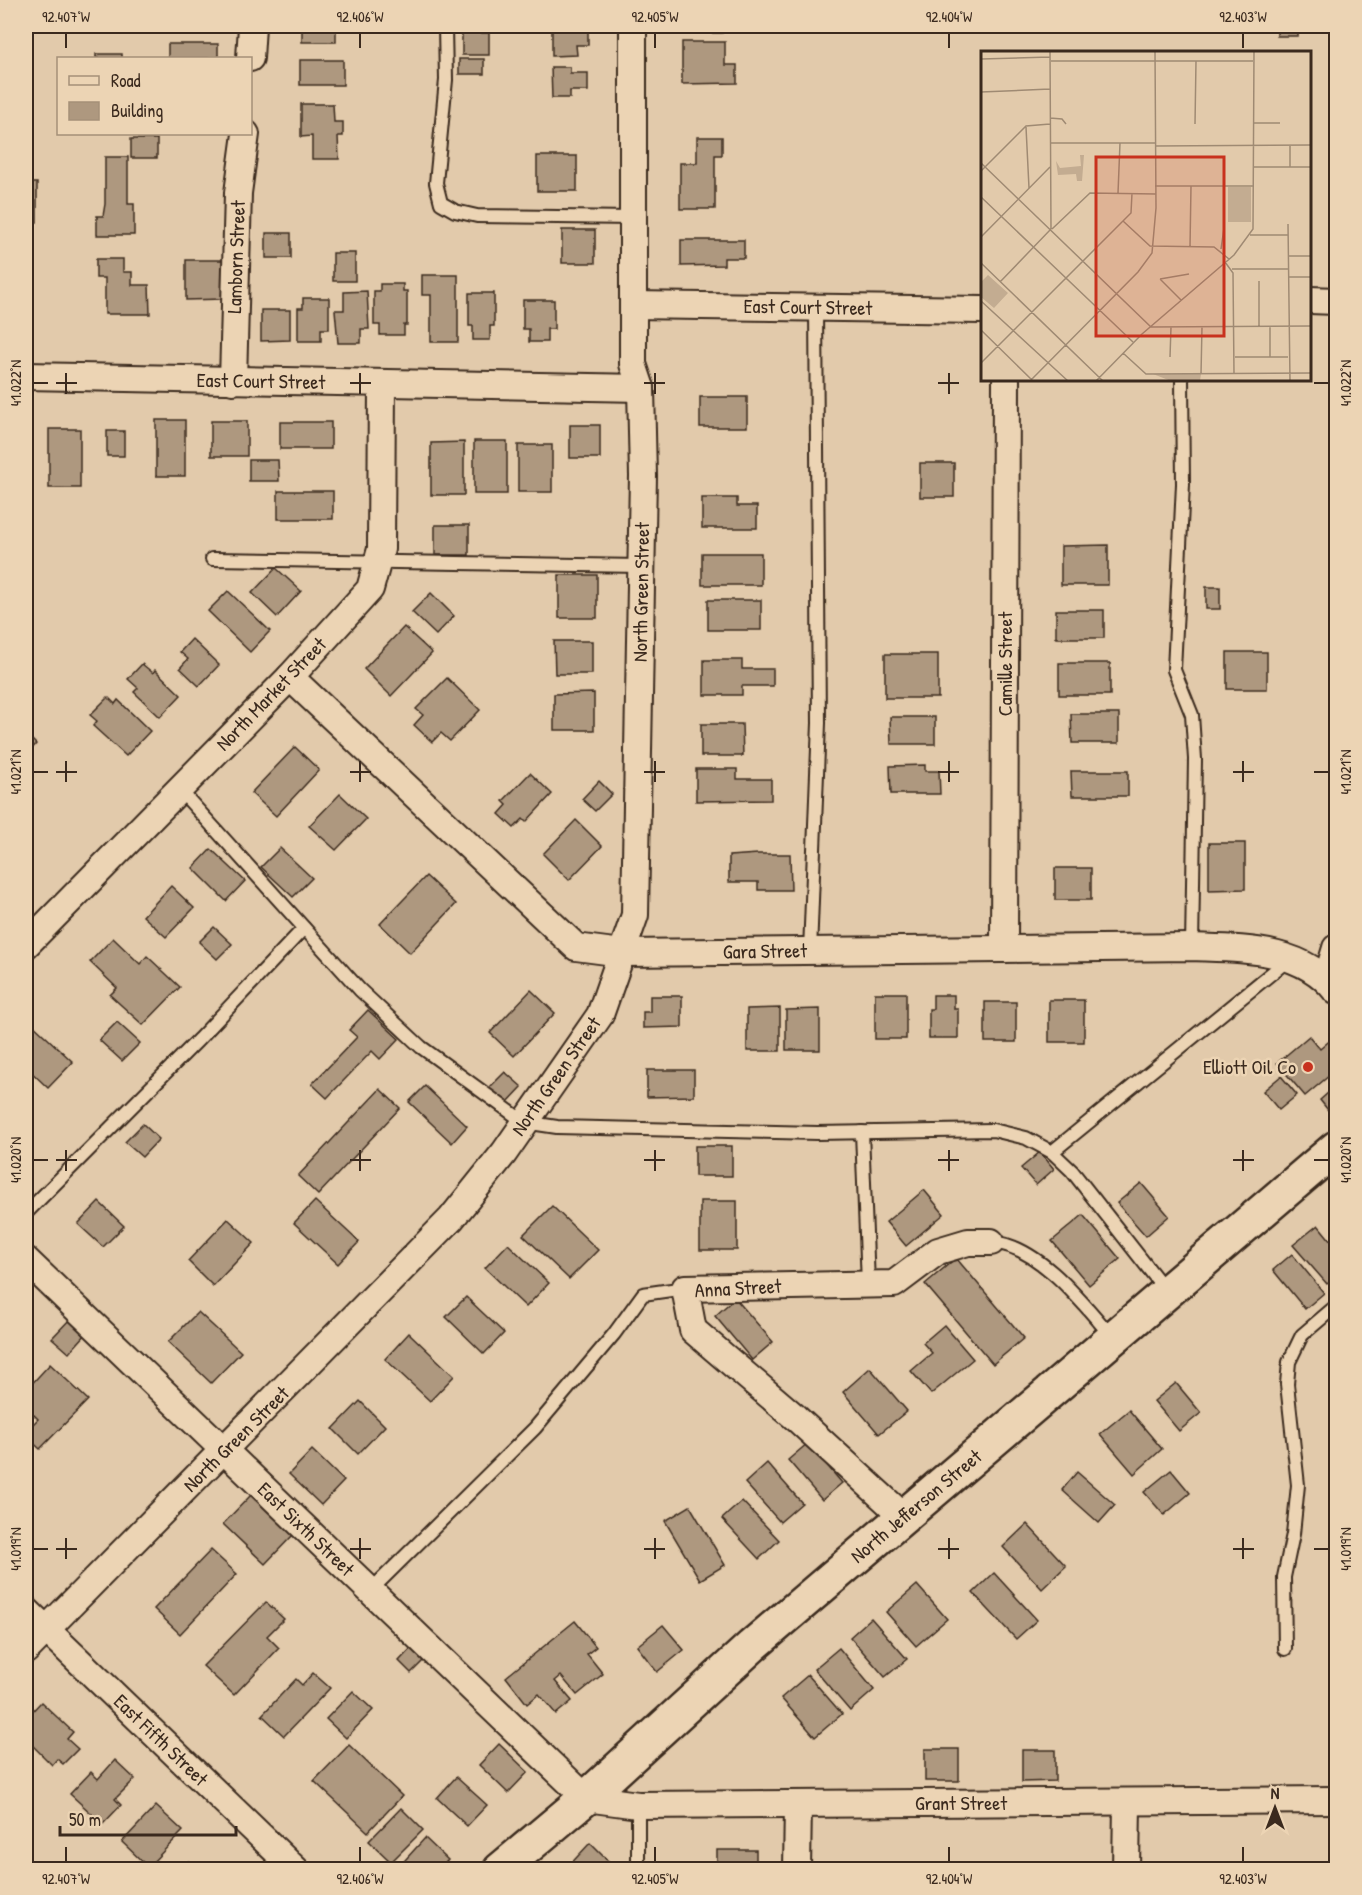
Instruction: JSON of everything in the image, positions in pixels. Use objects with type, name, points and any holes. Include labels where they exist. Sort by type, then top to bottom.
[{"type":"main road","name":"North Jefferson Street","points":[[500,1869],[586,1798],[752,1646],[1113,1338],[1168,1294],[1336,1148]]},
{"type":"street","points":[[250,57],[252,26]]},
{"type":"street","name":"North Green Street","points":[[26,1650],[225,1451],[451,1219],[504,1153],[600,1015],[635,915],[641,566],[641,388],[633,364],[633,26]]},
{"type":"street","name":"Lamborn Street","points":[[232,381],[238,193],[246,135]]},
{"type":"street","points":[[1311,300],[1336,300]]},
{"type":"street","name":"East Court Street","points":[[633,305],[981,310]]},
{"type":"street","name":"East Court Street","points":[[26,376],[641,388]]},
{"type":"street","name":"Camille Street","points":[[1004,949],[1006,381]]},
{"type":"street","name":"North Market Street","points":[[26,945],[290,677],[370,589],[379,562],[382,384]]},
{"type":"street","name":"Gara Street","points":[[290,677],[576,947],[622,953],[1192,947],[1260,950],[1291,958],[1332,985]]},
{"type":"street","points":[[1332,985],[1336,948]]},
{"type":"street","name":"Anna Street","points":[[904,1517],[796,1418],[693,1330],[685,1288],[894,1284],[938,1251],[968,1242],[991,1242]]},
{"type":"street","name":"East Sixth Street","points":[[26,1260],[586,1798]]},
{"type":"street","name":"East Fifth Street","points":[[26,1610],[296,1869]]},
{"type":"street","name":"Grant Street","points":[[586,1798],[638,1805],[1336,1800]]},
{"type":"street","points":[[1126,1869],[1127,1803]]},
{"type":"street","points":[[797,1869],[798,1804]]},
{"type":"lane","points":[[445,26],[446,80],[436,183],[441,203],[455,211],[477,216],[633,218]]},
{"type":"lane","points":[[810,951],[819,723],[816,307]]},
{"type":"lane","points":[[1182,381],[1183,484],[1174,670],[1192,715],[1195,759],[1192,947]]},
{"type":"lane","points":[[212,560],[641,566]]},
{"type":"lane","points":[[179,789],[360,990],[421,1047],[524,1122],[557,1127],[862,1132],[993,1130],[1026,1138],[1052,1152],[1072,1171],[1168,1294]]},
{"type":"lane","points":[[26,1213],[199,1039],[304,928]]},
{"type":"lane","points":[[1052,1152],[1291,958]]},
{"type":"lane","points":[[862,1132],[868,1284]]},
{"type":"lane","points":[[991,1242],[1007,1243],[1038,1261],[1083,1303],[1113,1338]]},
{"type":"lane","points":[[370,1591],[535,1428],[614,1335],[643,1294],[685,1288]]},
{"type":"lane","points":[[1285,1649],[1284,1577],[1293,1534],[1298,1485],[1287,1384],[1289,1362],[1302,1335],[1336,1306]]},
{"type":"lane","points":[[638,1805],[638,1869]]},
{"type":"building","points":[[293,26],[336,26],[336,42],[302,42],[302,28],[293,29]]},
{"type":"building","points":[[677,26],[722,26],[722,33],[677,33]]},
{"type":"building","points":[[1277,26],[1298,26],[1298,36],[1277,36]]},
{"type":"building","points":[[552,27],[588,27],[588,45],[576,45],[577,55],[552,56]]},
{"type":"building","points":[[462,33],[489,33],[489,55],[462,55]]},
{"type":"building","points":[[682,42],[725,42],[725,65],[737,65],[737,83],[682,84]]},
{"type":"building","points":[[168,44],[218,44],[218,57],[168,57]]},
{"type":"building","points":[[96,54],[122,54],[122,57],[96,57]]},
{"type":"building","points":[[459,59],[484,59],[484,74],[459,74]]},
{"type":"building","points":[[300,60],[343,60],[343,85],[300,85]]},
{"type":"building","points":[[551,67],[570,67],[570,73],[588,73],[588,91],[570,91],[570,98],[552,98]]},
{"type":"building","points":[[301,104],[333,104],[334,122],[343,122],[343,136],[338,136],[339,159],[312,159],[312,136],[301,137]]},
{"type":"building","points":[[697,137],[722,137],[722,155],[715,155],[715,209],[680,209],[680,163],[697,163]]},
{"type":"building","points":[[131,139],[157,139],[157,158],[131,158]]},
{"type":"building","points":[[537,156],[577,156],[577,191],[537,191]]},
{"type":"building","points":[[105,157],[128,157],[128,204],[134,204],[134,235],[97,235],[97,216],[103,216],[105,204]]},
{"type":"building","points":[[26,183],[37,183],[37,222],[26,222]]},
{"type":"building","points":[[562,230],[595,230],[595,263],[562,263]]},
{"type":"building","points":[[266,233],[291,233],[291,258],[266,258]]},
{"type":"building","points":[[681,240],[744,240],[744,258],[724,258],[724,265],[681,266]]},
{"type":"building","points":[[333,253],[355,253],[355,281],[333,281]]},
{"type":"building","points":[[96,259],[123,259],[123,272],[132,272],[132,285],[149,285],[150,314],[105,314],[105,278],[96,278]]},
{"type":"building","points":[[186,260],[223,260],[223,299],[186,300]]},
{"type":"building","points":[[422,275],[458,275],[458,342],[431,342],[431,295],[422,295]]},
{"type":"building","points":[[380,284],[403,284],[403,291],[407,291],[407,325],[404,325],[404,335],[380,335],[380,325],[374,325],[374,291],[380,291]]},
{"type":"building","points":[[367,291],[369,329],[361,329],[361,343],[338,343],[335,310],[344,310],[344,292]]},
{"type":"building","points":[[469,293],[494,293],[494,326],[490,326],[490,340],[473,340],[473,326],[469,326]]},
{"type":"building","points":[[303,298],[329,298],[329,329],[321,329],[321,341],[298,341],[298,308],[303,308]]},
{"type":"building","points":[[523,300],[554,300],[554,329],[547,329],[547,342],[529,342],[529,329],[523,329]]},
{"type":"building","points":[[261,310],[290,310],[290,340],[261,341]]},
{"type":"building","points":[[700,397],[747,397],[747,427],[700,427]]},
{"type":"building","points":[[156,420],[185,420],[185,476],[156,476]]},
{"type":"building","points":[[211,421],[247,421],[247,456],[211,456]]},
{"type":"building","points":[[280,422],[331,422],[331,449],[280,449]]},
{"type":"building","points":[[570,425],[600,425],[600,458],[570,458]]},
{"type":"building","points":[[49,429],[80,429],[80,488],[49,488]]},
{"type":"building","points":[[107,431],[124,431],[124,456],[107,456]]},
{"type":"building","points":[[474,441],[507,441],[507,494],[474,494]]},
{"type":"building","points":[[464,442],[464,495],[431,495],[431,443]]},
{"type":"building","points":[[518,445],[552,445],[552,492],[518,492]]},
{"type":"building","points":[[249,460],[278,460],[279,481],[249,481]]},
{"type":"building","points":[[920,463],[954,463],[954,497],[920,497]]},
{"type":"building","points":[[278,491],[333,491],[333,519],[278,519]]},
{"type":"building","points":[[702,498],[737,498],[737,506],[757,506],[757,528],[702,528]]},
{"type":"building","points":[[435,525],[469,525],[469,555],[435,555]]},
{"type":"building","points":[[1108,545],[1108,585],[1061,585],[1061,546]]},
{"type":"building","points":[[702,553],[761,553],[761,585],[702,585]]},
{"type":"building","points":[[276,568],[301,591],[277,617],[252,593]]},
{"type":"building","points":[[559,575],[597,575],[597,618],[559,618]]},
{"type":"building","points":[[1206,587],[1220,587],[1220,609],[1206,609]]},
{"type":"building","points":[[228,591],[270,631],[250,652],[208,611]]},
{"type":"building","points":[[431,593],[454,616],[436,635],[412,612]]},
{"type":"building","points":[[708,600],[761,600],[761,630],[708,630]]},
{"type":"building","points":[[1056,610],[1104,610],[1104,638],[1056,638]]},
{"type":"building","points":[[404,627],[432,653],[391,696],[364,669]]},
{"type":"building","points":[[192,639],[219,665],[199,686],[180,668],[188,659],[180,652]]},
{"type":"building","points":[[554,641],[592,641],[592,674],[555,674]]},
{"type":"building","points":[[1227,652],[1267,652],[1267,689],[1227,689]]},
{"type":"building","points":[[885,654],[938,654],[938,698],[885,698]]},
{"type":"building","points":[[704,660],[742,660],[742,669],[773,669],[773,686],[742,686],[742,695],[704,695]]},
{"type":"building","points":[[1059,663],[1110,663],[1110,695],[1059,695]]},
{"type":"building","points":[[142,664],[153,673],[155,670],[181,695],[160,717],[134,692],[138,688],[128,679]]},
{"type":"building","points":[[447,678],[480,710],[450,741],[441,733],[432,742],[414,725],[423,715],[416,709]]},
{"type":"building","points":[[594,693],[594,730],[554,730],[554,694]]},
{"type":"building","points":[[108,697],[115,704],[118,700],[150,731],[126,756],[93,726],[97,721],[90,715]]},
{"type":"building","points":[[1071,714],[1119,714],[1119,743],[1072,743]]},
{"type":"building","points":[[890,717],[935,717],[935,744],[891,744]]},
{"type":"building","points":[[701,724],[742,724],[743,756],[701,756]]},
{"type":"building","points":[[26,734],[36,744],[26,756]]},
{"type":"building","points":[[295,747],[319,770],[276,816],[251,793]]},
{"type":"building","points":[[925,765],[925,771],[939,771],[940,794],[891,794],[890,766]]},
{"type":"building","points":[[696,769],[737,769],[737,779],[771,779],[771,800],[696,801]]},
{"type":"building","points":[[1071,771],[1128,771],[1128,796],[1072,796]]},
{"type":"building","points":[[530,773],[552,794],[526,822],[523,819],[514,828],[499,814],[507,805],[503,801]]},
{"type":"building","points":[[599,781],[612,794],[595,811],[582,799]]},
{"type":"building","points":[[340,794],[366,819],[336,850],[309,826]]},
{"type":"building","points":[[576,820],[602,846],[569,880],[543,854]]},
{"type":"building","points":[[1209,843],[1245,843],[1245,889],[1209,890]]},
{"type":"building","points":[[280,848],[312,878],[293,897],[261,867]]},
{"type":"building","points":[[211,849],[245,881],[226,901],[193,868]]},
{"type":"building","points":[[790,854],[791,890],[758,890],[758,882],[729,882],[729,856]]},
{"type":"building","points":[[1055,868],[1091,868],[1091,900],[1055,900]]},
{"type":"building","points":[[426,876],[456,904],[410,953],[380,924]]},
{"type":"building","points":[[171,886],[194,908],[166,937],[143,916]]},
{"type":"building","points":[[214,927],[232,944],[217,959],[199,942]]},
{"type":"building","points":[[113,938],[140,964],[147,956],[180,987],[143,1025],[110,995],[117,988],[90,962]]},
{"type":"building","points":[[531,990],[555,1013],[514,1056],[490,1033]]},
{"type":"building","points":[[875,993],[906,993],[906,1039],[875,1039]]},
{"type":"building","points":[[933,995],[954,995],[954,1009],[958,1009],[958,1038],[929,1038],[929,1009],[933,1009]]},
{"type":"building","points":[[650,996],[682,996],[682,1027],[643,1028],[643,1012],[650,1012]]},
{"type":"building","points":[[1049,1000],[1084,1000],[1084,1042],[1049,1042]]},
{"type":"building","points":[[985,1002],[1016,1002],[1016,1042],[985,1042]]},
{"type":"building","points":[[780,1008],[780,1051],[747,1051],[747,1009]]},
{"type":"building","points":[[820,1009],[820,1050],[786,1050],[786,1010]]},
{"type":"building","points":[[368,1010],[399,1039],[380,1059],[372,1051],[327,1098],[312,1084],[357,1037],[349,1030]]},
{"type":"building","points":[[117,1022],[140,1043],[122,1061],[99,1040]]},
{"type":"building","points":[[31,1023],[73,1062],[48,1088],[26,1067],[26,1029]]},
{"type":"building","name":"Elliott Oil Co","points":[[1309,1036],[1320,1049],[1334,1037],[1336,1040],[1336,1070],[1305,1096],[1277,1063]]},
{"type":"building","points":[[647,1070],[694,1070],[694,1096],[647,1097]]},
{"type":"building","points":[[505,1072],[522,1087],[506,1104],[489,1088]]},
{"type":"building","points":[[1281,1076],[1297,1095],[1279,1110],[1263,1091]]},
{"type":"building","points":[[425,1086],[467,1126],[452,1143],[409,1102]]},
{"type":"building","points":[[1336,1086],[1336,1120],[1320,1100]]},
{"type":"building","points":[[380,1089],[400,1108],[318,1195],[298,1176]]},
{"type":"building","points":[[143,1124],[159,1139],[142,1157],[125,1142]]},
{"type":"building","points":[[695,1146],[732,1146],[732,1176],[695,1176]]},
{"type":"building","points":[[1040,1152],[1054,1169],[1036,1185],[1021,1168]]},
{"type":"building","points":[[1141,1183],[1169,1216],[1146,1236],[1117,1203]]},
{"type":"building","points":[[924,1190],[944,1214],[906,1246],[886,1222]]},
{"type":"building","points":[[315,1201],[359,1242],[338,1264],[294,1223]]},
{"type":"building","points":[[700,1201],[737,1201],[737,1250],[700,1250]]},
{"type":"building","points":[[99,1202],[124,1226],[103,1247],[78,1224]]},
{"type":"building","points":[[552,1206],[598,1250],[569,1279],[523,1235]]},
{"type":"building","points":[[1083,1215],[1120,1259],[1089,1285],[1052,1241]]},
{"type":"building","points":[[228,1219],[254,1243],[213,1286],[188,1261]]},
{"type":"building","points":[[1318,1225],[1336,1247],[1336,1277],[1327,1284],[1293,1245]]},
{"type":"building","points":[[508,1244],[549,1283],[526,1307],[485,1268]]},
{"type":"building","points":[[1292,1254],[1324,1293],[1305,1309],[1273,1270]]},
{"type":"building","points":[[956,1258],[1024,1338],[993,1364],[925,1284]]},
{"type":"building","points":[[466,1297],[504,1333],[484,1354],[446,1317]]},
{"type":"building","points":[[735,1298],[773,1342],[752,1360],[715,1316]]},
{"type":"building","points":[[198,1312],[241,1352],[211,1383],[168,1342]]},
{"type":"building","points":[[71,1318],[87,1333],[69,1353],[52,1338]]},
{"type":"building","points":[[944,1325],[973,1359],[931,1394],[911,1371],[932,1353],[923,1343]]},
{"type":"building","points":[[409,1333],[454,1376],[430,1401],[385,1359]]},
{"type":"building","points":[[50,1364],[88,1400],[40,1449],[26,1436],[26,1431],[38,1419],[26,1407],[26,1390]]},
{"type":"building","points":[[870,1368],[907,1411],[879,1434],[843,1392]]},
{"type":"building","points":[[1176,1383],[1201,1413],[1179,1431],[1154,1401]]},
{"type":"building","points":[[360,1401],[385,1426],[358,1454],[333,1429]]},
{"type":"building","points":[[1129,1410],[1162,1449],[1134,1474],[1100,1434]]},
{"type":"building","points":[[808,1443],[842,1483],[822,1500],[788,1460]]},
{"type":"building","points":[[312,1450],[344,1481],[321,1505],[289,1474]]},
{"type":"building","points":[[767,1463],[802,1503],[780,1522],[745,1483]]},
{"type":"building","points":[[1171,1470],[1190,1493],[1164,1515],[1144,1492]]},
{"type":"building","points":[[1077,1472],[1115,1505],[1099,1523],[1062,1490]]},
{"type":"building","points":[[251,1495],[293,1535],[265,1564],[223,1524]]},
{"type":"building","points":[[742,1501],[779,1540],[759,1559],[722,1519]]},
{"type":"building","points":[[690,1506],[725,1565],[700,1580],[665,1521]]},
{"type":"building","points":[[1027,1524],[1066,1566],[1042,1589],[1003,1547]]},
{"type":"building","points":[[211,1550],[237,1574],[180,1634],[154,1609]]},
{"type":"building","points":[[994,1573],[1037,1620],[1016,1639],[973,1593]]},
{"type":"building","points":[[917,1585],[947,1619],[916,1646],[886,1612]]},
{"type":"building","points":[[266,1602],[284,1619],[267,1636],[279,1648],[234,1695],[203,1666]]},
{"type":"building","points":[[871,1618],[907,1659],[885,1677],[850,1637]]},
{"type":"building","points":[[575,1621],[596,1647],[587,1654],[603,1674],[577,1695],[561,1676],[555,1681],[572,1701],[556,1714],[539,1694],[527,1704],[506,1677]]},
{"type":"building","points":[[663,1625],[684,1650],[657,1672],[637,1646]]},
{"type":"building","points":[[414,1645],[427,1657],[411,1673],[399,1661]]},
{"type":"building","points":[[839,1648],[874,1690],[850,1711],[814,1669]]},
{"type":"building","points":[[313,1673],[330,1688],[284,1736],[262,1715],[296,1679],[302,1685]]},
{"type":"building","points":[[808,1675],[842,1714],[815,1737],[781,1698]]},
{"type":"building","points":[[353,1691],[373,1710],[346,1738],[326,1719]]},
{"type":"building","points":[[41,1702],[73,1732],[67,1739],[78,1749],[63,1764],[57,1759],[52,1765],[26,1739],[26,1718]]},
{"type":"building","points":[[499,1744],[528,1772],[508,1793],[479,1765]]},
{"type":"building","points":[[349,1745],[402,1796],[368,1832],[314,1781]]},
{"type":"building","points":[[925,1749],[959,1749],[959,1781],[925,1781]]},
{"type":"building","points":[[1022,1750],[1055,1750],[1055,1781],[1022,1782]]},
{"type":"building","points":[[115,1760],[135,1779],[115,1799],[121,1805],[103,1824],[70,1794],[91,1772],[98,1779]]},
{"type":"building","points":[[456,1777],[487,1805],[467,1826],[437,1798]]},
{"type":"building","points":[[156,1806],[183,1831],[148,1867],[122,1842]]},
{"type":"building","points":[[401,1808],[423,1830],[391,1862],[369,1841]]},
{"type":"building","points":[[425,1838],[448,1860],[438,1870],[396,1870]]},
{"type":"building","points":[[590,1843],[617,1870],[565,1870]]},
{"type":"building","points":[[717,1850],[756,1850],[756,1870],[717,1870]]},
{"type":"building","points":[[189,1861],[198,1870],[180,1870]]},
{"type":"place","name":"Elliott Oil Co","points":[[1308,1067]]}]
